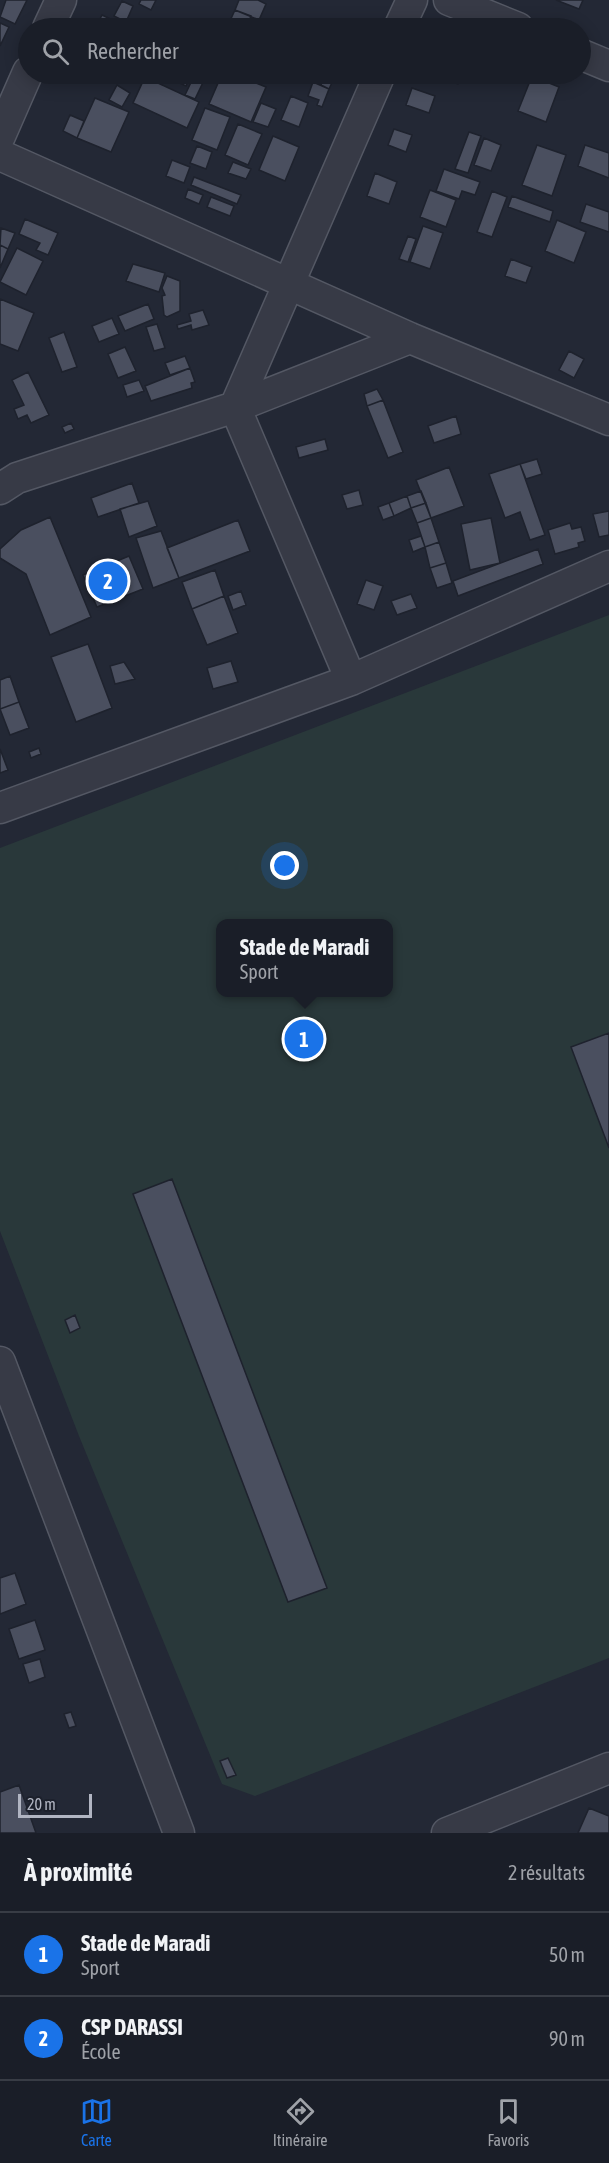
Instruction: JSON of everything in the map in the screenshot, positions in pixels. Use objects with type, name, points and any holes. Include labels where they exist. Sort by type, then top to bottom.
[{"type":"street","points":[[53,18],[61,0]]},
{"type":"street","points":[[404,18],[412,0]]},
{"type":"street","points":[[449,0],[493,18]]},
{"type":"street","points":[[591,59],[609,66]]},
{"type":"street","points":[[0,136],[23,84]]},
{"type":"street","points":[[351,680],[235,407],[376,84]]},
{"type":"street","points":[[0,155],[410,338],[609,420]]},
{"type":"street","points":[[0,489],[17,478],[235,407],[410,338]]},
{"type":"street","points":[[0,808],[351,680],[609,567]]},
{"type":"street","points":[[0,1362],[179,1833]]},
{"type":"street","points":[[447,1833],[473,1827],[609,1768]]},
{"type":"shaded area","points":[[609,615],[609,1658],[255,1796],[222,1784],[79,1436],[0,1231],[0,848]]},
{"type":"building","points":[[6,0],[27,0],[15,24],[0,17]]},
{"type":"building","points":[[141,0],[156,0],[151,10],[139,4]]},
{"type":"building","points":[[239,0],[258,0],[266,4],[260,18],[235,10]]},
{"type":"building","points":[[556,0],[583,0],[579,9]]},
{"type":"building","points":[[122,1],[133,6],[128,18],[114,16]]},
{"type":"building","points":[[235,10],[251,16],[250,18],[231,18]]},
{"type":"building","points":[[0,23],[9,27],[0,46]]},
{"type":"building","points":[[142,84],[160,84],[199,102],[187,128],[133,103]]},
{"type":"building","points":[[190,84],[202,84],[195,99],[185,95]]},
{"type":"building","points":[[218,84],[259,84],[266,87],[251,122],[209,104]]},
{"type":"building","points":[[312,84],[329,89],[322,107],[317,105],[319,100],[308,96]]},
{"type":"building","points":[[321,84],[331,84],[329,89]]},
{"type":"building","points":[[529,84],[552,84],[559,87],[546,122],[518,111]]},
{"type":"building","points":[[117,85],[130,93],[122,107],[109,100]]},
{"type":"building","points":[[412,88],[435,96],[429,113],[406,105]]},
{"type":"building","points":[[291,96],[308,103],[299,127],[281,120]]},
{"type":"building","points":[[95,98],[129,112],[111,152],[77,138]]},
{"type":"building","points":[[261,103],[276,109],[268,127],[253,122]]},
{"type":"building","points":[[205,108],[230,117],[217,150],[192,140]]},
{"type":"building","points":[[70,115],[84,121],[77,138],[63,131]]},
{"type":"building","points":[[238,124],[262,134],[248,165],[225,155]]},
{"type":"building","points":[[394,129],[412,135],[406,152],[388,145]]},
{"type":"building","points":[[469,132],[481,136],[468,173],[455,169]]},
{"type":"building","points":[[273,136],[299,147],[285,181],[259,170]]},
{"type":"building","points":[[484,138],[501,145],[491,171],[474,165]]},
{"type":"building","points":[[537,145],[566,155],[552,196],[522,185]]},
{"type":"building","points":[[585,145],[609,153],[609,178],[578,166]]},
{"type":"building","points":[[197,146],[212,152],[206,169],[190,163]]},
{"type":"building","points":[[172,160],[190,167],[184,183],[166,176]]},
{"type":"building","points":[[233,162],[251,169],[246,179],[228,173]]},
{"type":"building","points":[[444,169],[480,182],[475,195],[462,191],[459,199],[436,191]]},
{"type":"building","points":[[375,173],[397,182],[389,204],[367,196]]},
{"type":"building","points":[[194,177],[241,195],[237,204],[191,185]]},
{"type":"building","points":[[188,189],[203,195],[199,204],[185,198]]},
{"type":"building","points":[[430,190],[456,200],[446,227],[420,217]]},
{"type":"building","points":[[492,191],[507,197],[492,237],[477,232]]},
{"type":"building","points":[[512,196],[553,211],[550,222],[508,207]]},
{"type":"building","points":[[211,197],[234,206],[230,216],[207,207]]},
{"type":"building","points":[[586,204],[609,212],[609,232],[580,222]]},
{"type":"building","points":[[25,219],[58,233],[48,255],[36,250],[40,243],[19,234]]},
{"type":"building","points":[[557,220],[586,232],[574,263],[545,251]]},
{"type":"building","points":[[423,226],[443,233],[430,269],[410,262]]},
{"type":"building","points":[[1,228],[15,233],[8,249],[0,245]]},
{"type":"building","points":[[408,236],[416,239],[408,262],[399,259]]},
{"type":"building","points":[[0,245],[8,249],[0,268]]},
{"type":"building","points":[[17,248],[43,261],[26,295],[0,282]]},
{"type":"building","points":[[511,259],[532,267],[526,283],[505,276]]},
{"type":"building","points":[[133,264],[165,273],[159,292],[126,281]]},
{"type":"building","points":[[167,276],[180,281],[180,311],[167,317],[164,315],[162,296],[165,295],[162,288]]},
{"type":"building","points":[[0,299],[34,313],[18,351],[0,344]]},
{"type":"building","points":[[148,304],[154,319],[125,331],[118,316]]},
{"type":"building","points":[[203,310],[209,325],[192,330],[191,325],[178,329],[177,325],[191,321],[189,314]]},
{"type":"building","points":[[112,318],[119,334],[99,342],[92,326]]},
{"type":"building","points":[[157,324],[165,348],[154,351],[146,327]]},
{"type":"building","points":[[64,332],[77,367],[62,372],[49,338]]},
{"type":"building","points":[[125,347],[136,371],[118,378],[108,354]]},
{"type":"building","points":[[569,351],[584,359],[574,378],[559,370]]},
{"type":"building","points":[[185,356],[190,368],[170,375],[165,363]]},
{"type":"building","points":[[190,368],[195,382],[191,383],[192,388],[151,401],[145,386]]},
{"type":"building","points":[[28,372],[49,415],[31,423],[27,415],[18,419],[14,409],[24,405],[12,380]]},
{"type":"building","points":[[139,380],[144,391],[127,397],[123,385]]},
{"type":"building","points":[[377,389],[383,400],[367,406],[364,394]]},
{"type":"building","points":[[383,400],[403,452],[388,458],[367,406]]},
{"type":"building","points":[[456,416],[461,434],[434,443],[428,426]]},
{"type":"building","points":[[71,423],[74,429],[65,433],[62,427]]},
{"type":"building","points":[[325,439],[328,450],[299,458],[296,447]]},
{"type":"building","points":[[537,459],[542,474],[526,479],[520,464]]},
{"type":"building","points":[[520,464],[545,535],[530,540],[520,512],[505,518],[489,474]]},
{"type":"building","points":[[449,467],[464,506],[431,518],[416,480]]},
{"type":"building","points":[[132,483],[139,503],[98,517],[91,498]]},
{"type":"building","points":[[359,490],[363,505],[347,509],[342,495]]},
{"type":"building","points":[[421,491],[426,503],[411,508],[407,496]]},
{"type":"building","points":[[407,496],[411,508],[394,516],[389,503]]},
{"type":"building","points":[[148,501],[157,526],[129,537],[120,509]]},
{"type":"building","points":[[389,503],[394,516],[383,520],[378,507]]},
{"type":"building","points":[[426,503],[431,518],[417,523],[411,508]]},
{"type":"building","points":[[609,511],[609,535],[599,537],[593,514]]},
{"type":"building","points":[[50,517],[91,617],[50,635],[26,574],[0,558],[0,549],[21,530]]},
{"type":"building","points":[[431,518],[439,542],[425,547],[417,523]]},
{"type":"building","points":[[491,518],[500,563],[470,570],[461,524]]},
{"type":"building","points":[[238,520],[250,551],[179,578],[167,548]]},
{"type":"building","points":[[570,523],[572,529],[581,527],[585,541],[578,543],[579,547],[555,554],[548,530]]},
{"type":"building","points":[[161,531],[179,578],[153,588],[136,538]]},
{"type":"building","points":[[421,536],[425,547],[413,552],[409,540]]},
{"type":"building","points":[[439,542],[446,563],[430,568],[425,547]]},
{"type":"building","points":[[538,549],[543,564],[458,596],[453,581]]},
{"type":"building","points":[[129,556],[143,589],[97,607],[83,575]]},
{"type":"building","points":[[446,563],[452,583],[437,588],[430,568]]},
{"type":"building","points":[[215,570],[224,596],[192,609],[182,582]]},
{"type":"building","points":[[366,580],[383,586],[374,610],[357,604]]},
{"type":"building","points":[[241,591],[246,605],[233,610],[228,596]]},
{"type":"building","points":[[411,594],[417,608],[397,615],[391,601]]},
{"type":"building","points":[[224,596],[238,633],[207,645],[192,609]]},
{"type":"building","points":[[88,644],[112,708],[76,722],[51,657]]},
{"type":"building","points":[[231,661],[238,682],[213,689],[207,668]]},
{"type":"building","points":[[124,662],[135,679],[115,684],[110,666]]},
{"type":"building","points":[[10,676],[19,702],[0,709],[0,680]]},
{"type":"building","points":[[19,702],[29,728],[10,735],[0,709]]},
{"type":"building","points":[[39,748],[41,754],[31,758],[29,752]]},
{"type":"building","points":[[0,749],[8,770],[0,773]]},
{"type":"building","points":[[609,1033],[609,1148],[571,1047]]},
{"type":"building","points":[[172,1179],[327,1588],[288,1602],[133,1194]]},
{"type":"building","points":[[75,1315],[80,1328],[70,1333],[65,1320]]},
{"type":"building","points":[[15,1573],[26,1604],[0,1614],[0,1578]]},
{"type":"building","points":[[35,1620],[45,1650],[19,1659],[9,1629]]},
{"type":"building","points":[[40,1659],[45,1677],[29,1683],[23,1664]]},
{"type":"building","points":[[71,1712],[76,1726],[69,1728],[64,1714]]},
{"type":"building","points":[[228,1758],[236,1775],[227,1778],[220,1761]]},
{"type":"building","points":[[19,1785],[36,1833],[0,1833],[0,1792]]},
{"type":"building","points":[[589,1808],[609,1816],[609,1833],[578,1833]]},
{"type":"place","name":"CSP DARASSI","points":[[108,581]]},
{"type":"place","name":"Stade de Maradi","points":[[304,1039]]}]
